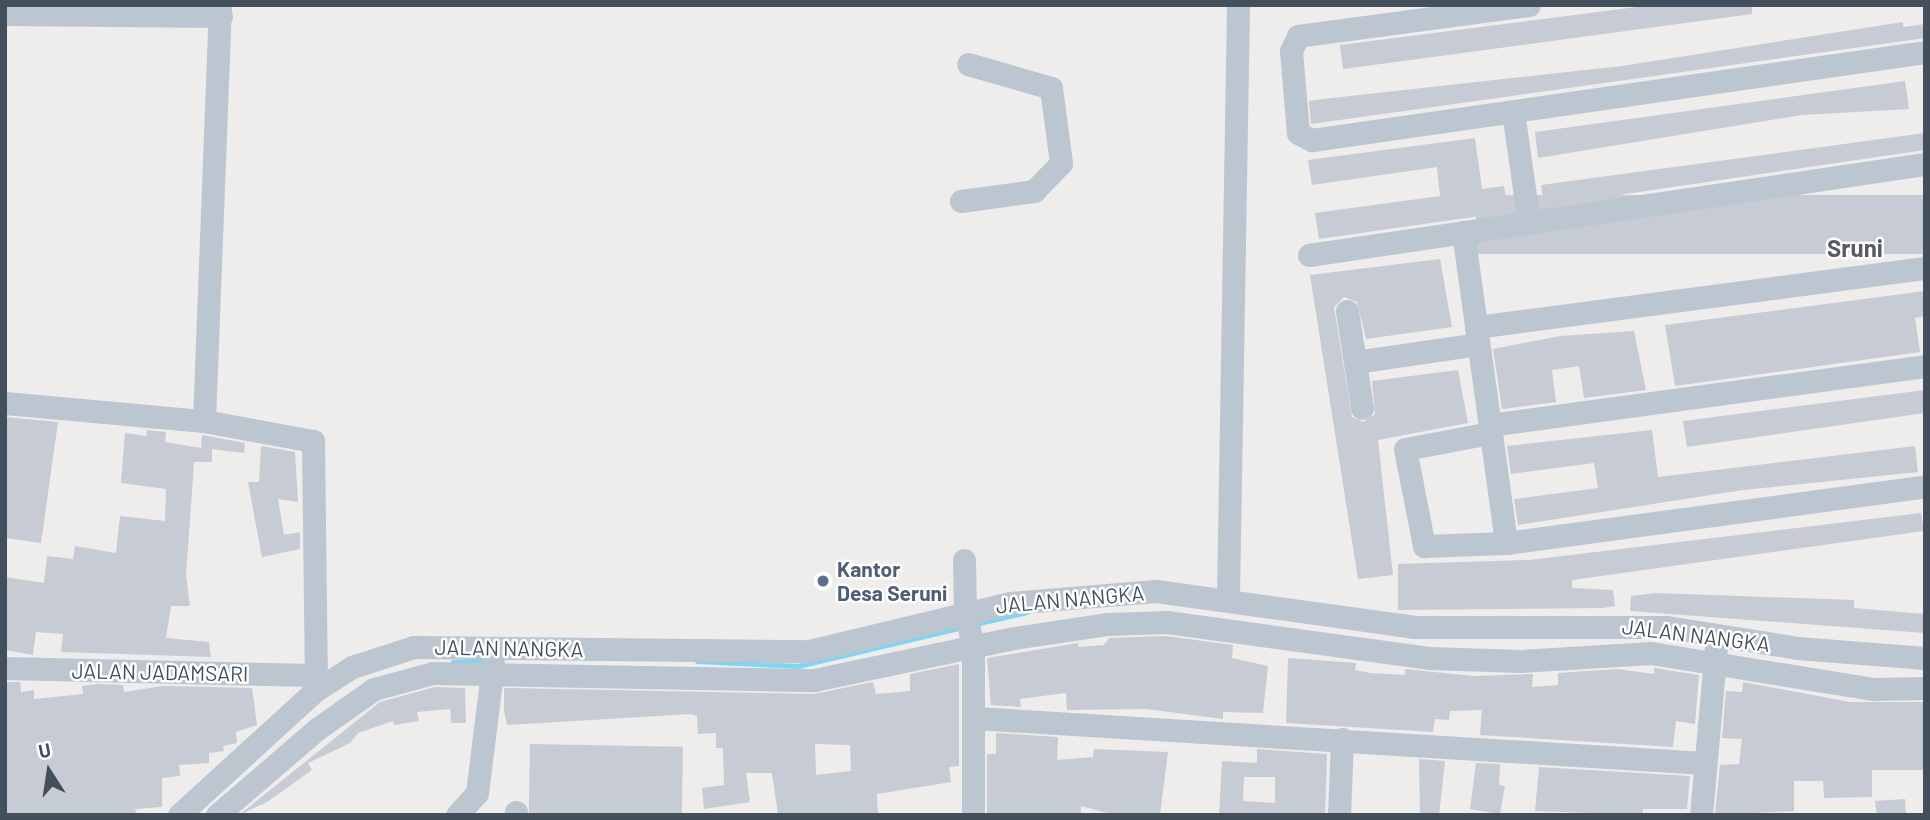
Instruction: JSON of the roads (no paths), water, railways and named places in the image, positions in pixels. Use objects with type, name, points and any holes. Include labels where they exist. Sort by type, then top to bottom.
[{"type":"street","points":[[1228,597],[1238,5]]},
{"type":"street","points":[[1529,5],[1298,36],[1292,42],[1301,138],[1513,113],[1768,71],[1925,52]]},
{"type":"street","points":[[5,14],[220,10],[204,421]]},
{"type":"street","points":[[961,201],[1034,191],[1061,163],[1060,121],[1051,88],[968,64]]},
{"type":"street","points":[[1513,113],[1529,223]]},
{"type":"street","points":[[1309,255],[1925,164]]},
{"type":"street","points":[[1462,232],[1506,543]]},
{"type":"street","points":[[1355,362],[1477,335],[1925,268]]},
{"type":"street","points":[[1347,311],[1362,408]]},
{"type":"street","points":[[1925,366],[1490,429],[1404,452],[1424,546],[1506,543],[1925,486]]},
{"type":"street","points":[[5,403],[204,421],[313,441],[316,682]]},
{"type":"street","points":[[964,560],[975,718],[973,815]]},
{"type":"street","name":"JALAN NANGKA","points":[[180,815],[250,752],[316,682],[414,646],[494,662],[809,651],[970,630],[1107,592],[1228,597],[1308,628],[1414,626],[1522,630],[1549,643],[1608,624],[1717,647],[1847,668],[1925,658]]},
{"type":"street","points":[[217,815],[317,729],[374,690],[433,673],[494,662],[814,680],[970,630],[1167,622],[1308,628],[1429,658],[1521,658],[1549,643],[1633,653],[1717,647],[1847,668],[1925,688]]},
{"type":"street","points":[[1521,658],[1522,630]]},
{"type":"street","points":[[1701,815],[1717,647]]},
{"type":"street","points":[[457,815],[477,793],[494,662]]},
{"type":"street","name":"JALAN JADAMSARI","points":[[5,668],[316,682]]},
{"type":"street","points":[[975,718],[1704,763]]},
{"type":"street","points":[[1339,815],[1342,739]]},
{"type":"waterway","points":[[975,624],[1027,612]]},
{"type":"waterway","points":[[697,661],[798,666],[963,627]]},
{"type":"waterway","points":[[453,662],[488,660]]},
{"type":"place","name":"Kantor Desa Seruni","points":[[823,581]]},
{"type":"district","name":"Sruni","points":[[1855,248]]}]
